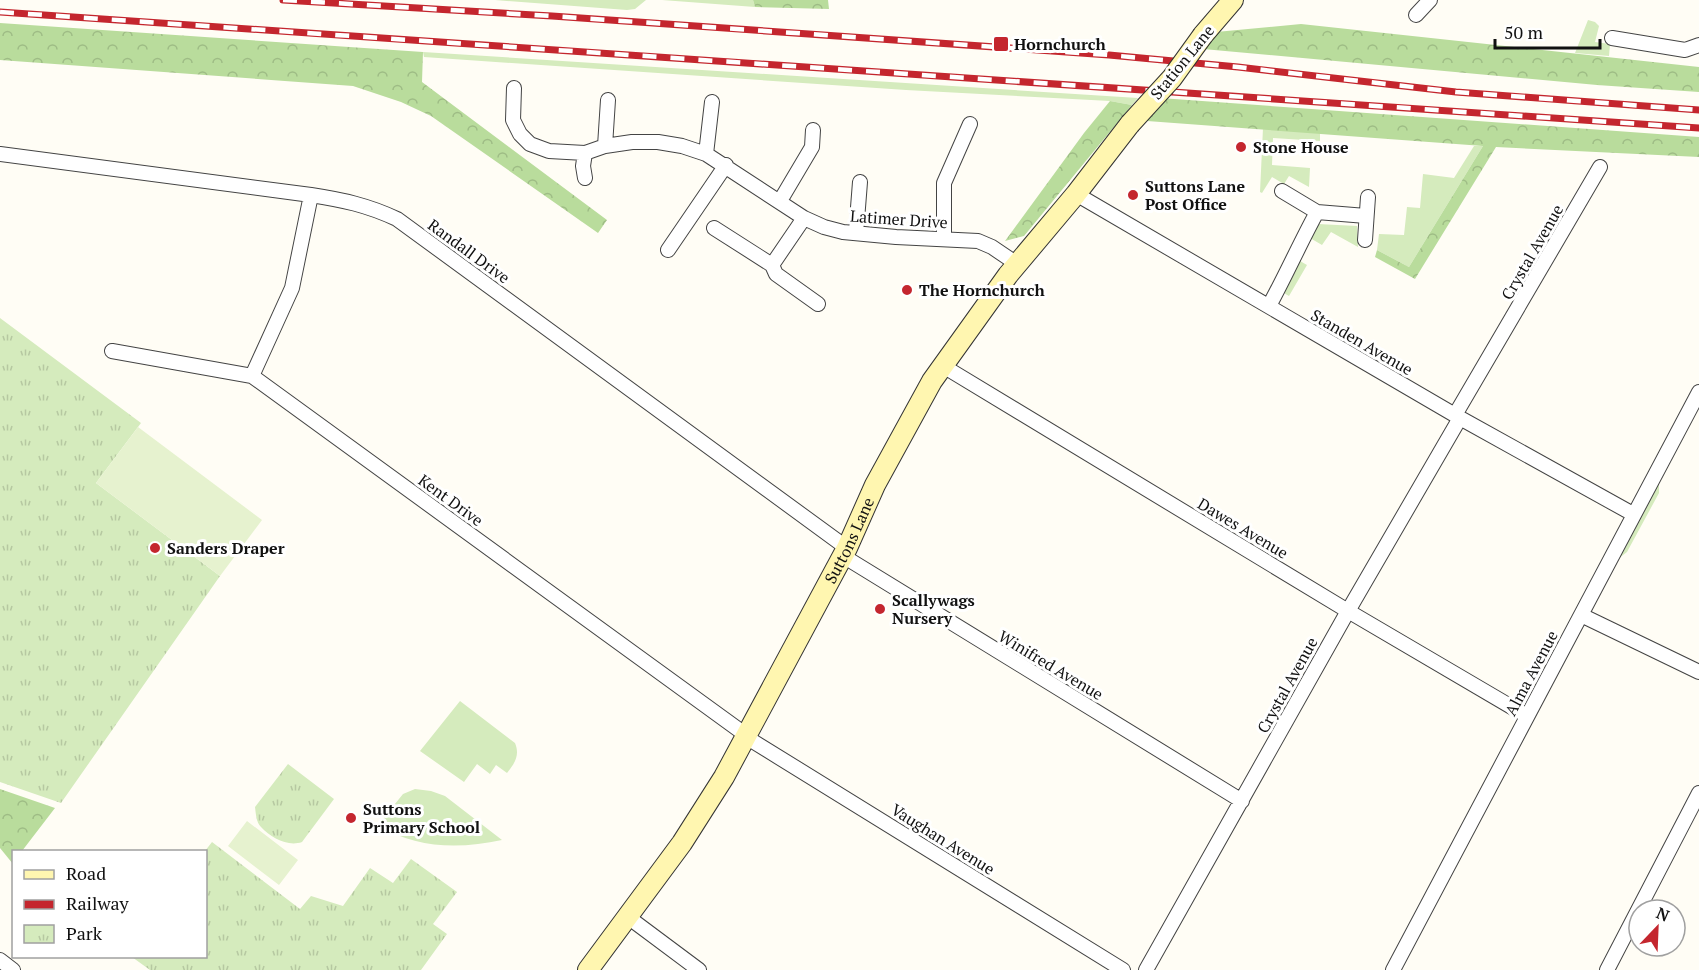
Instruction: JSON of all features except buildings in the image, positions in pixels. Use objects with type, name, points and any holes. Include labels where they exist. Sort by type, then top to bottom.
[{"type":"street","name":"Station Lane","points":[[1131,124],[1172,78],[1203,35],[1233,0]]},
{"type":"street","points":[[1416,15],[1430,0]]},
{"type":"street","points":[[1612,38],[1685,50],[1699,45]]},
{"type":"street","name":"Latimer Drive","points":[[514,88],[513,120],[520,134],[530,144],[549,151],[585,153],[605,146],[632,142],[658,142],[706,154],[804,218],[824,227],[856,233],[981,242],[1017,264]]},
{"type":"street","points":[[605,146],[608,99]]},
{"type":"street","points":[[706,154],[712,102]]},
{"type":"street","points":[[944,239],[944,183],[970,124]]},
{"type":"street","name":"Suttons Lane","points":[[588,970],[682,843],[724,777],[845,552],[875,484],[894,448],[943,366],[1017,264],[1131,124]]},
{"type":"street","points":[[780,201],[812,147],[813,130]]},
{"type":"street","points":[[585,153],[583,166],[585,178]]},
{"type":"street","name":"Randall Drive","points":[[0,154],[311,195],[358,203],[377,209],[397,219],[845,552]]},
{"type":"street","points":[[668,250],[726,165]]},
{"type":"street","name":"Crystal Avenue","points":[[1146,970],[1600,167]]},
{"type":"street","points":[[856,233],[860,182]]},
{"type":"street","points":[[1282,191],[1317,212],[1366,216]]},
{"type":"street","name":"Standen Avenue","points":[[1076,194],[1457,417],[1633,514]]},
{"type":"street","points":[[252,376],[292,288],[311,195]]},
{"type":"street","points":[[1365,240],[1368,197]]},
{"type":"street","points":[[1269,306],[1292,265],[1295,253],[1317,212]]},
{"type":"street","points":[[772,265],[804,218]]},
{"type":"street","points":[[714,228],[772,265],[776,274],[818,304]]},
{"type":"street","name":"Kent Drive","points":[[112,351],[252,376],[746,736]]},
{"type":"street","name":"Dawes Avenue","points":[[943,366],[1348,611],[1527,716]]},
{"type":"street","name":"Alma Avenue","points":[[1393,970],[1699,392]]},
{"type":"street","name":"Winifred Avenue","points":[[845,552],[1242,801]]},
{"type":"street","points":[[1581,615],[1699,672]]},
{"type":"street","name":"Vaughan Avenue","points":[[746,736],[1124,970]]},
{"type":"street","points":[[1607,970],[1699,793]]},
{"type":"street","points":[[628,917],[699,970]]},
{"type":"street","points":[[0,960],[13,970]]},
{"type":"green space","points":[[495,0],[646,0],[635,9],[627,10]]},
{"type":"green space","points":[[662,0],[753,0],[755,7]]},
{"type":"green space","points":[[753,0],[828,0],[829,9],[755,7]]},
{"type":"green space","points":[[1588,20],[1599,26],[1595,42],[1610,44],[1609,56],[1575,53]]},
{"type":"green space","points":[[0,23],[423,52],[422,82],[607,220],[598,233],[431,116],[401,102],[353,86],[0,60]]},
{"type":"green space","points":[[1301,24],[1699,67],[1699,92],[1597,85],[1203,49],[1216,32]]},
{"type":"green space","points":[[423,52],[1138,98],[1132,105],[1110,101],[906,90],[424,57]]},
{"type":"green space","points":[[1160,98],[1699,137],[1699,157],[1496,147],[1415,279],[1375,257],[1377,250],[1409,267],[1483,146],[1147,121],[1143,117]]},
{"type":"green space","points":[[1110,101],[1132,105],[1024,236],[1005,241],[1084,133]]},
{"type":"green space","points":[[1263,128],[1320,133],[1320,141],[1273,138],[1272,165],[1310,168],[1309,187],[1289,176],[1284,184],[1272,177],[1262,193],[1260,192]]},
{"type":"green space","points":[[1474,146],[1483,146],[1409,267],[1377,250],[1379,234],[1404,235],[1407,207],[1420,208],[1423,174],[1454,178]]},
{"type":"green space","points":[[1318,224],[1357,226],[1358,247],[1331,232],[1322,245],[1310,238]]},
{"type":"green space","points":[[1300,261],[1307,265],[1289,296],[1282,292]]},
{"type":"green space","points":[[0,318],[141,423],[96,483],[220,576],[61,803],[0,782]]},
{"type":"green space","points":[[138,427],[262,520],[220,576],[96,483]]},
{"type":"green space","points":[[1659,482],[1659,493],[1627,552],[1618,559],[1616,558]]},
{"type":"green space","points":[[460,701],[515,743],[516,759],[507,773],[496,765],[490,774],[477,764],[464,782],[420,751]]},
{"type":"green space","points":[[288,764],[334,799],[302,842],[297,843],[275,838],[261,827],[256,818],[255,807]]},
{"type":"green space","points":[[0,789],[55,808],[23,850],[12,850],[12,863],[0,848]]},
{"type":"green space","points":[[415,789],[445,796],[502,840],[470,845],[439,845],[407,839],[378,825],[403,794]]},
{"type":"green space","points":[[247,821],[298,860],[279,885],[228,846]]},
{"type":"green space","points":[[212,842],[300,909],[311,896],[343,906],[370,868],[393,883],[411,859],[457,892],[433,924],[447,934],[421,970],[150,970],[133,958],[207,958],[206,850]]},
{"type":"railway","points":[[283,0],[552,16],[1109,55],[1456,92],[1699,110]]},
{"type":"railway","points":[[0,12],[1699,128]]},
{"type":"place","name":"Hornchurch","points":[[1001,44]]},
{"type":"place","name":"Stone House","points":[[1241,147]]},
{"type":"place","name":"Suttons Lane Post Office","points":[[1133,195]]},
{"type":"place","name":"The Hornchurch","points":[[907,290]]},
{"type":"place","name":"Sanders Draper","points":[[155,548]]},
{"type":"place","name":"Scallywags Nursery","points":[[880,609]]},
{"type":"place","name":"Suttons Primary School","points":[[351,818]]}]
